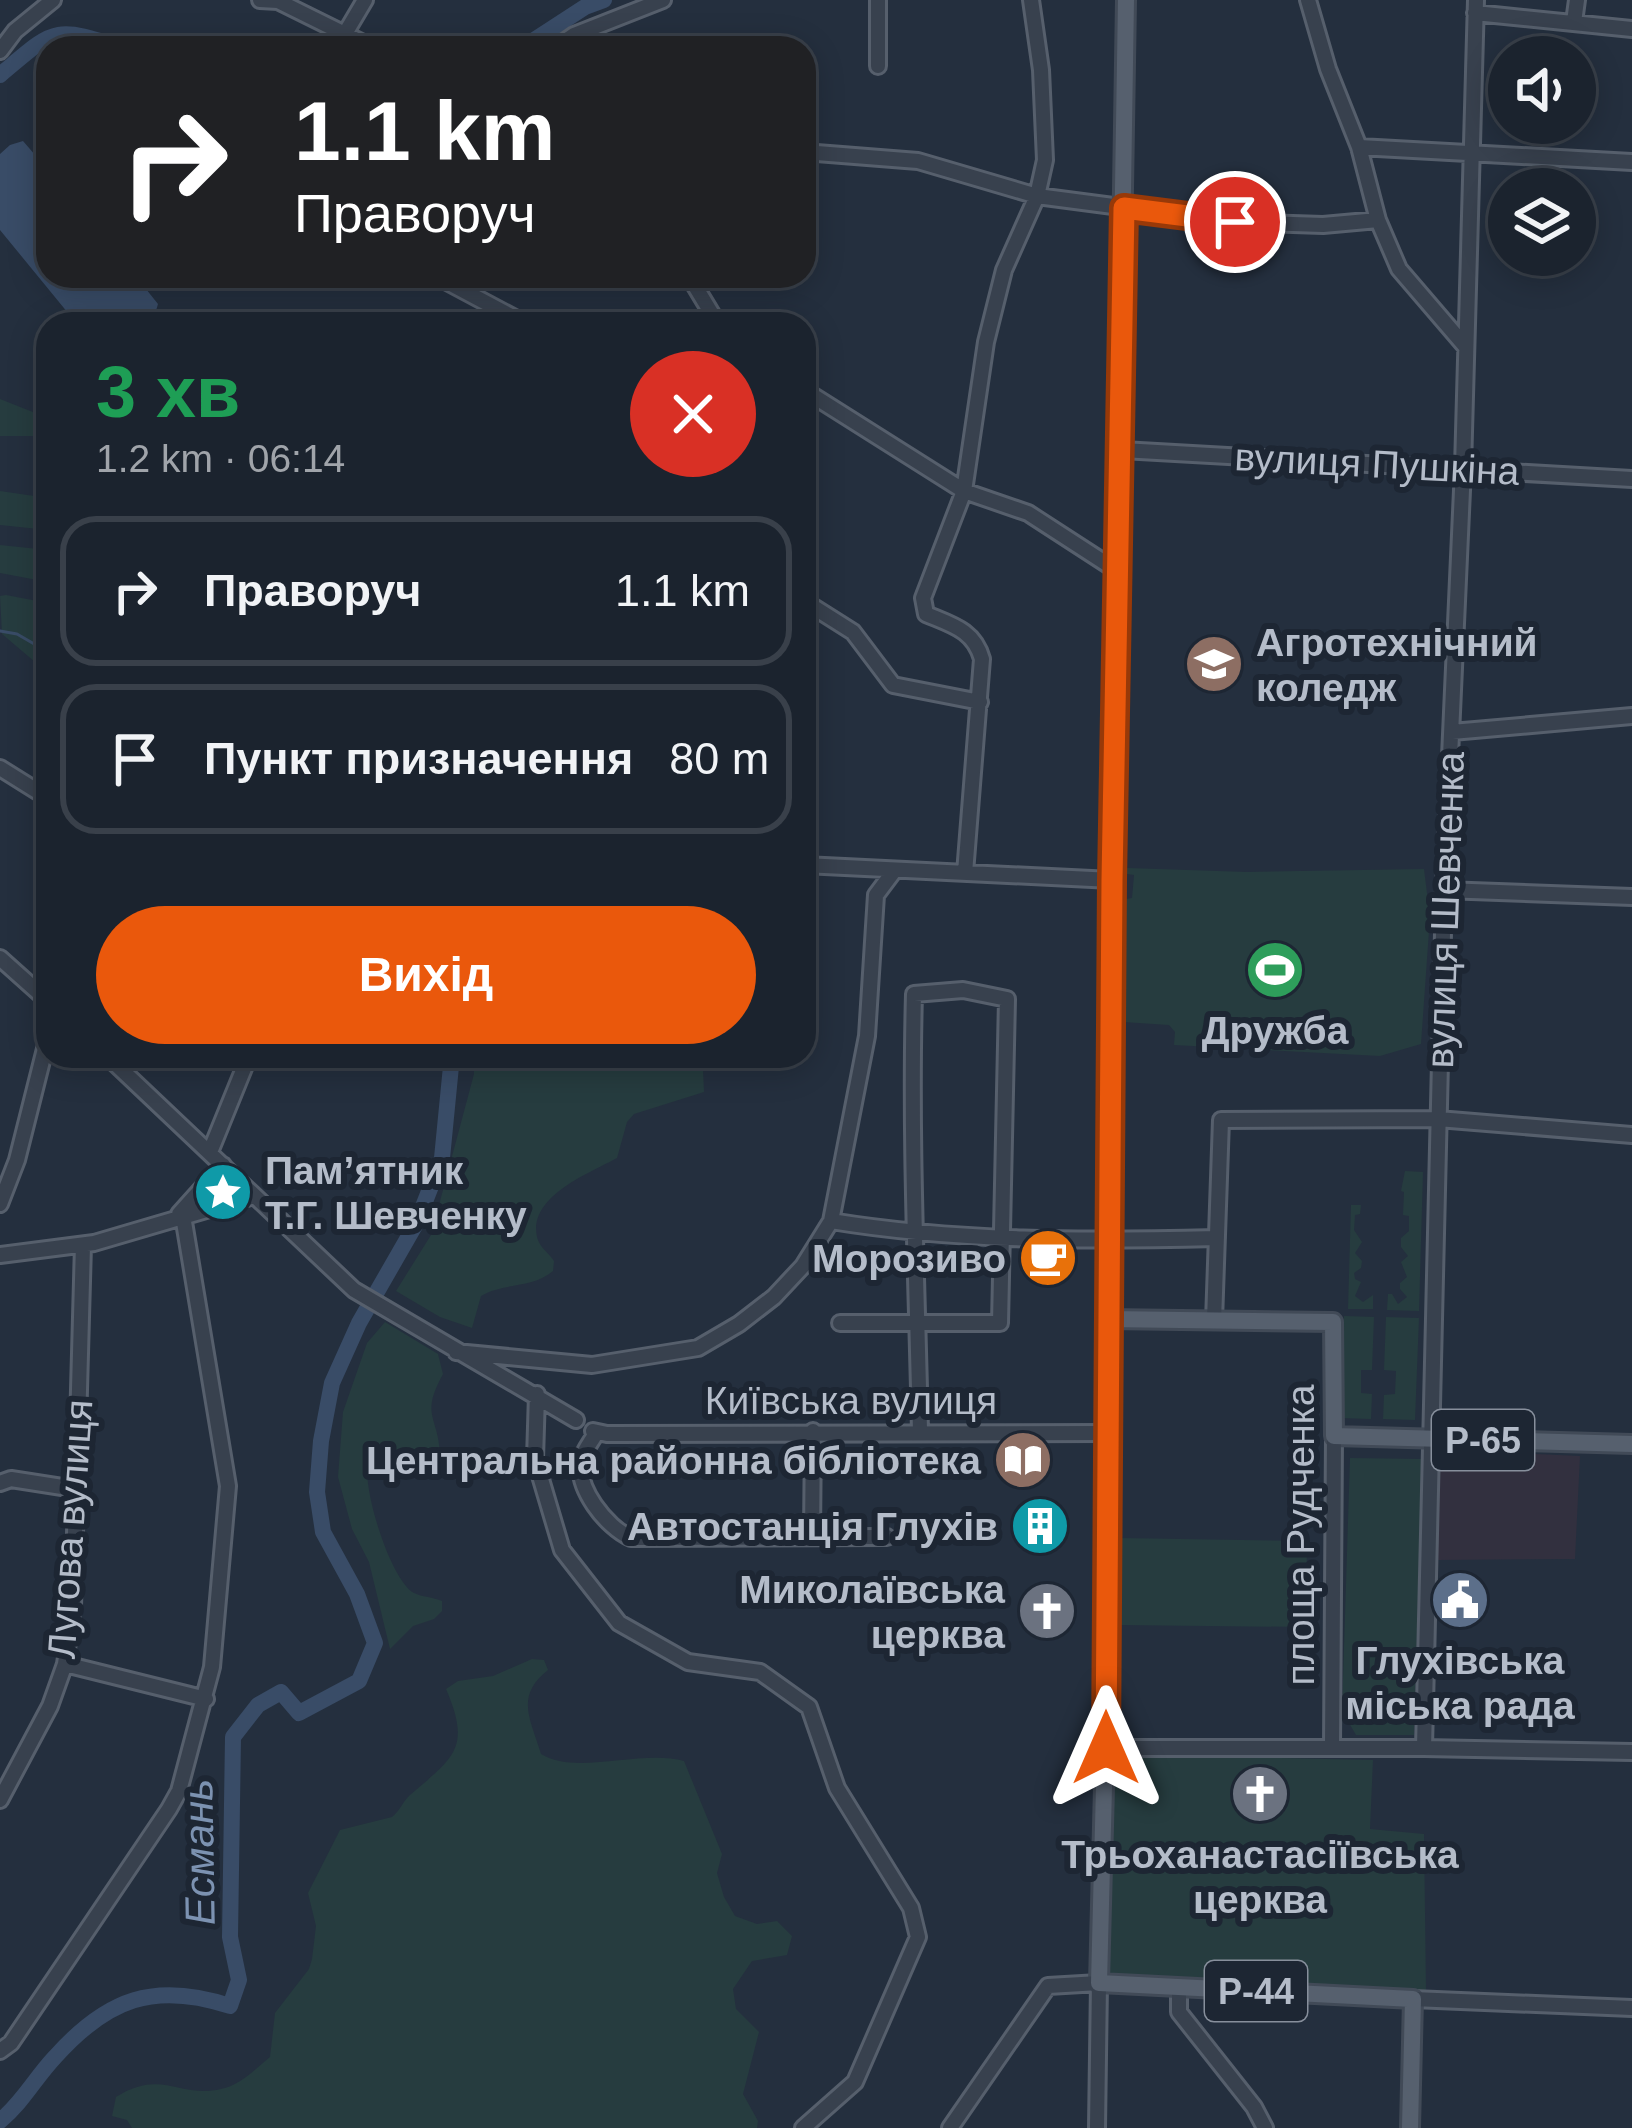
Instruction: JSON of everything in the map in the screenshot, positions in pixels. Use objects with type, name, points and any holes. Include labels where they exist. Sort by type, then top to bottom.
[{"type":"main road","points":[[1099,1983],[1106,1748],[1112,880],[1126,0]]},
{"type":"main road","points":[[1108,1319],[1214,1321]]},
{"type":"main road","name":"площа Рудченка","points":[[1214,1321],[1333,1322],[1334,1436]]},
{"type":"main road","name":"Р-65","points":[[1334,1436],[1632,1444]]},
{"type":"main road","name":"Р-44","points":[[1099,1983],[1413,1999]]},
{"type":"main road","points":[[1410,2128],[1413,1999]]},
{"type":"street","points":[[0,51],[53,0]]},
{"type":"street","points":[[260,0],[278,1],[353,36]]},
{"type":"street","points":[[346,32],[365,0]]},
{"type":"street","points":[[571,36],[663,0]]},
{"type":"street","points":[[878,0],[878,66]]},
{"type":"street","points":[[965,873],[982,659],[978,644],[966,631],[926,614],[923,598],[964,491],[986,342],[1004,270],[1037,196],[1045,160],[1046,129],[1031,0]]},
{"type":"street","points":[[1308,0],[1328,69],[1359,147],[1378,220],[1399,269],[1465,346]]},
{"type":"street","points":[[1574,22],[1577,0]]},
{"type":"street","points":[[1476,7],[1632,29]]},
{"type":"street","name":"вулиця Шевченка","points":[[1424,1748],[1444,890],[1463,468],[1476,7]]},
{"type":"street","points":[[1359,147],[1632,162]]},
{"type":"street","points":[[816,153],[918,161],[1037,196],[1235,222],[1323,225],[1378,220]]},
{"type":"street","points":[[458,288],[504,312]]},
{"type":"street","points":[[816,398],[964,491],[1028,513],[1119,572]]},
{"type":"street","name":"вулиця Пушкіна","points":[[1122,451],[1632,479]]},
{"type":"street","points":[[816,608],[854,632],[893,685],[980,702]]},
{"type":"street","points":[[1452,732],[1632,716]]},
{"type":"street","points":[[0,788],[5,771],[36,790]]},
{"type":"street","points":[[816,867],[1112,880]]},
{"type":"street","points":[[456,1352],[592,1365],[698,1348],[774,1297],[803,1266],[831,1221],[868,1036],[876,895],[894,871]]},
{"type":"street","points":[[1444,890],[1632,897]]},
{"type":"street","points":[[0,958],[36,990]]},
{"type":"street","points":[[840,1323],[918,1324],[1000,1323],[1006,999],[963,990],[914,994],[916,1235],[918,1324],[920,1432]]},
{"type":"street","points":[[0,1204],[17,1160],[40,1068]]},
{"type":"street","points":[[120,1068],[354,1289],[576,1420]]},
{"type":"street","points":[[210,1152],[244,1068]]},
{"type":"street","points":[[1214,1321],[1221,1120],[1438,1119],[1632,1135]]},
{"type":"street","points":[[180,1216],[223,1165]]},
{"type":"street","points":[[0,1255],[83,1245],[254,1196]]},
{"type":"street","points":[[0,2051],[11,2043],[170,1809],[206,1700],[228,1486],[180,1216]]},
{"type":"street","points":[[831,1221],[916,1235],[1003,1239],[1217,1238]]},
{"type":"street","name":"Лугова вулиця","points":[[0,1800],[50,1706],[64,1664],[74,1606],[83,1245]]},
{"type":"street","points":[[537,1394],[535,1460],[562,1550],[620,1623],[688,1662],[760,1672],[809,1707],[836,1788],[910,1908],[918,1937],[855,2082],[803,2128]]},
{"type":"street","points":[[813,1431],[812,1536],[887,1537]]},
{"type":"street","name":"Київська вулиця","points":[[812,1536],[646,1539],[620,1533],[587,1493],[582,1457],[595,1432],[1107,1432]]},
{"type":"street","name":"площа Рудченка","points":[[1332,1747],[1334,1436]]},
{"type":"street","points":[[0,1483],[11,1479],[76,1490]]},
{"type":"street","points":[[64,1664],[206,1700]]},
{"type":"street","points":[[1106,1748],[1632,1752]]},
{"type":"street","points":[[950,2128],[1048,1986],[1099,1983],[1097,2128]]},
{"type":"street","points":[[1180,1987],[1179,2012],[1254,2107],[1265,2128]]},
{"type":"street","points":[[1413,1999],[1632,2008]]},
{"type":"shaded area","points":[[1439,1450],[1580,1456],[1575,1559],[1437,1560]]},
{"type":"green space","points":[[0,399],[36,413],[36,436],[0,436]]},
{"type":"green space","points":[[0,491],[36,496],[36,529],[0,525]]},
{"type":"green space","points":[[0,545],[36,549],[36,580],[0,573]]},
{"type":"green space","points":[[0,596],[36,601],[36,663],[2,634]]},
{"type":"green space","name":"Дружба","points":[[1127,868],[1424,869],[1430,917],[1421,1044],[1380,1056],[1174,1045],[1175,1032],[1169,1025],[1124,1022],[1126,899],[1132,898],[1134,875],[1127,874]]},
{"type":"green space","points":[[474,1068],[702,1068],[704,1092],[634,1114],[627,1122],[617,1158],[551,1198],[537,1222],[537,1237],[554,1261],[553,1271],[536,1281],[481,1296],[472,1328],[440,1317],[396,1291],[431,1235]]},
{"type":"green space","points":[[1405,1171],[1423,1172],[1419,1311],[1387,1310],[1388,1294],[1398,1304],[1407,1297],[1400,1289],[1407,1277],[1401,1262],[1408,1256],[1401,1247],[1401,1238],[1409,1231],[1401,1191]]},
{"type":"green space","points":[[1351,1205],[1361,1205],[1354,1230],[1362,1242],[1355,1253],[1362,1261],[1354,1273],[1361,1282],[1355,1296],[1363,1302],[1373,1295],[1373,1309],[1348,1309]]},
{"type":"green space","points":[[1344,1316],[1374,1317],[1372,1370],[1361,1370],[1361,1393],[1372,1394],[1371,1419],[1341,1418]]},
{"type":"green space","points":[[1386,1317],[1419,1318],[1415,1420],[1383,1419],[1384,1395],[1395,1394],[1396,1371],[1384,1370]]},
{"type":"green space","points":[[385,1322],[438,1354],[443,1374],[431,1407],[440,1454],[368,1463],[369,1493],[396,1571],[414,1593],[442,1601],[442,1611],[434,1619],[413,1626],[390,1649],[369,1562],[352,1529],[338,1477],[343,1412],[367,1343]]},
{"type":"green space","points":[[1350,1458],[1422,1459],[1414,1735],[1356,1735],[1342,1711]]},
{"type":"green space","points":[[1120,1538],[1307,1541],[1306,1627],[1119,1625]]},
{"type":"green space","points":[[532,1659],[544,1660],[548,1670],[528,1699],[541,1754],[572,1763],[648,1758],[684,1761],[722,1854],[717,1873],[735,1916],[757,1924],[777,1921],[792,1936],[787,1955],[752,1961],[733,1989],[736,2009],[759,2032],[743,2094],[757,2128],[132,2128],[127,2120],[112,2116],[116,2097],[132,2089],[159,2084],[221,2089],[270,2057],[275,2013],[312,1959],[316,1926],[308,1893],[340,1830],[392,1817],[447,1761],[454,1751],[457,1726],[446,1689],[458,1681],[493,1676]]},
{"type":"green space","points":[[1112,1757],[1373,1760],[1370,1829],[1424,1834],[1426,1991],[1107,1973]]},
{"type":"water","points":[[23,141],[36,156],[36,274],[0,230],[0,154]]},
{"type":"water","points":[[48,288],[146,288],[158,304],[156,312],[67,312]]},
{"type":"waterway","name":"Есмань","points":[[540,36],[604,0]]},
{"type":"waterway","points":[[55,36],[81,36]]},
{"type":"waterway","points":[[0,75],[36,45]]},
{"type":"waterway","points":[[0,631],[36,645]]},
{"type":"waterway","name":"Есмань","points":[[0,2121],[74,2037],[113,2009],[134,2000],[178,1995],[230,2006],[239,1980],[230,1937],[233,1737],[258,1705],[281,1692],[299,1713],[359,1681],[375,1643],[357,1594],[323,1532],[317,1492],[321,1441],[332,1383],[359,1323],[417,1222],[442,1158],[451,1068]]},
{"type":"place","name":"Агротехнічний коледж","points":[[1214,664]]},
{"type":"place","name":"Дружба","points":[[1275,970]]},
{"type":"place","name":"Пам’ятник Т.Г. Шевченку","points":[[223,1192]]},
{"type":"place","name":"Морозиво","points":[[1048,1258]]},
{"type":"place","name":"Центральна районна бібліотека","points":[[1023,1460]]},
{"type":"place","name":"Автостанція Глухів","points":[[1040,1526]]},
{"type":"place","name":"Глухівська міська рада","points":[[1460,1600]]},
{"type":"place","name":"Миколаївська церква","points":[[1047,1611]]},
{"type":"place","name":"Трьоханастасіївська церква","points":[[1260,1794]]},
{"type":"route","points":[[1106,1748],[1112,880],[1124,208],[1235,222]]}]
